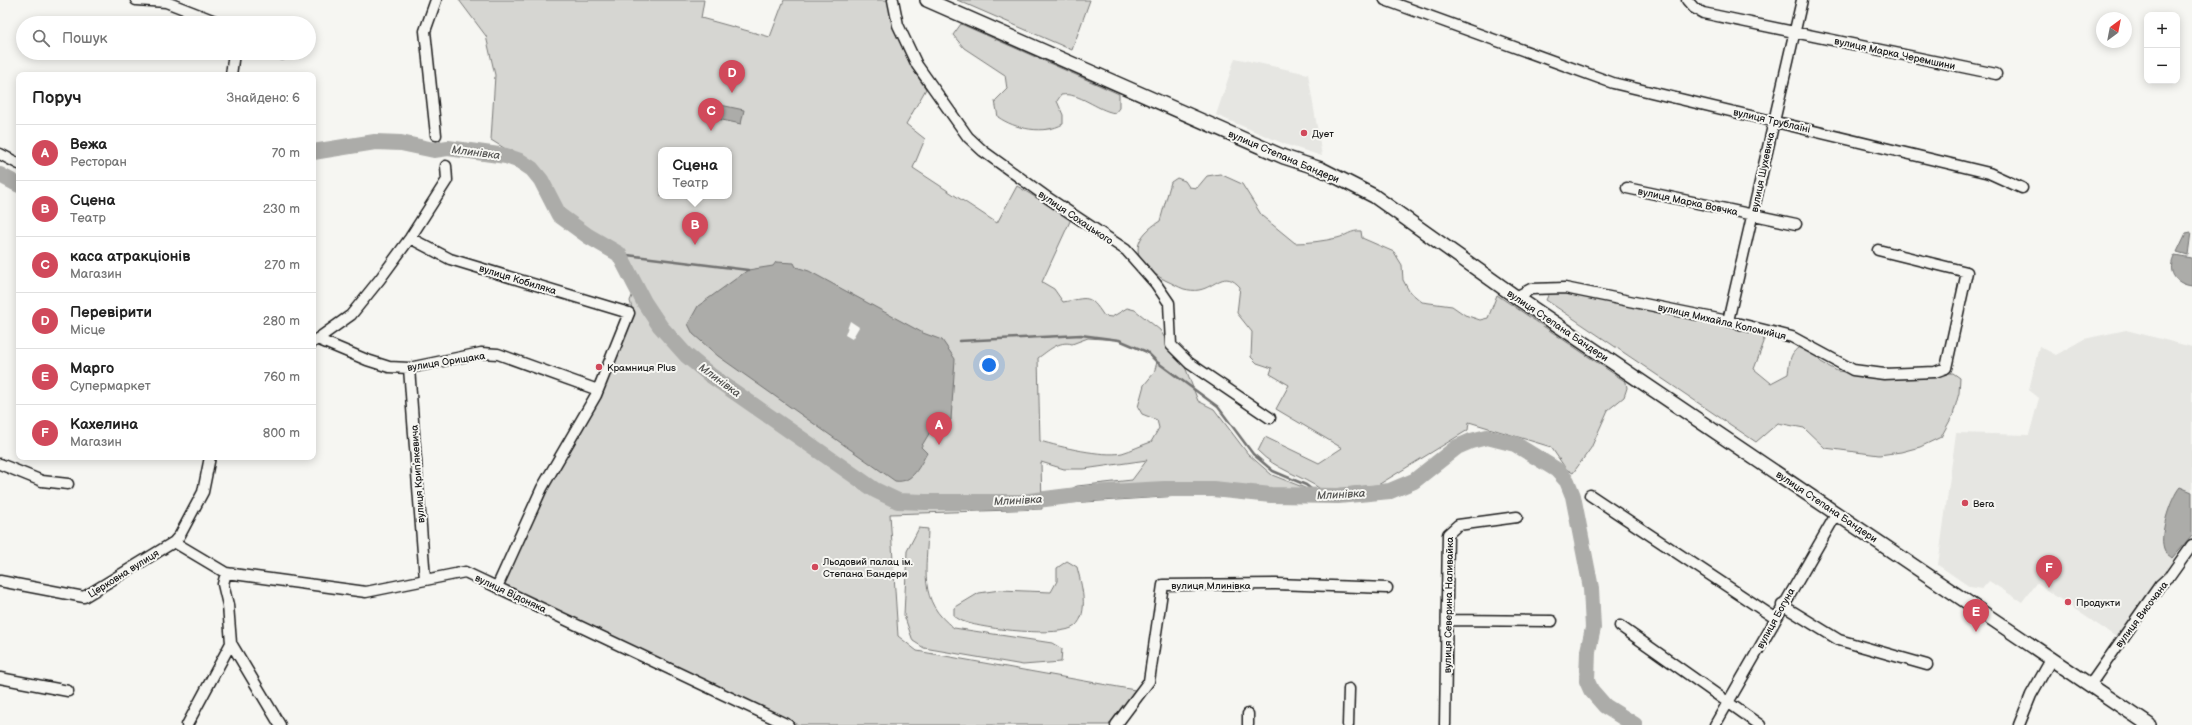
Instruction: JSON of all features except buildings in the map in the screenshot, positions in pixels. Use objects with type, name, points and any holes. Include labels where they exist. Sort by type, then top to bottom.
[{"type":"main road","name":"вулиця Степана Бандери","points":[[927,0],[1284,157],[1321,169],[1374,196],[1516,297],[1837,512],[1991,620],[2052,658],[2149,725]]},
{"type":"street","points":[[136,0],[166,2],[205,16]]},
{"type":"street","points":[[436,0],[425,31],[436,135]]},
{"type":"street","name":"вулиця Сохацького","points":[[893,0],[898,25],[917,65],[968,137],[983,151],[1048,198],[1126,250],[1156,284],[1169,303],[1171,345],[1189,363],[1270,418]]},
{"type":"street","name":"вулиця Трублаїні","points":[[1385,0],[1613,83],[1774,120],[1989,173],[2022,188]]},
{"type":"street","name":"вулиця Марка Черемшини","points":[[1687,0],[1694,8],[1702,13],[1996,74]]},
{"type":"street","name":"вулиця Шухевича","points":[[1728,320],[1802,0]]},
{"type":"street","points":[[199,13],[202,16]]},
{"type":"street","points":[[231,72],[233,60]]},
{"type":"street","points":[[0,154],[16,162]]},
{"type":"street","name":"вулиця Орищака","points":[[316,340],[351,314],[410,238],[447,180],[446,166]]},
{"type":"street","name":"вулиця Марка Вовчка","points":[[1627,188],[1796,224]]},
{"type":"street","name":"вулиця Кобиляка","points":[[410,238],[450,259],[629,313],[598,390]]},
{"type":"street","name":"вулиця Михайла Коломийця","points":[[1516,297],[1531,289],[1565,288],[1728,320],[1792,337],[1853,370],[1884,374],[1935,372],[1946,368],[1967,272],[1878,250]]},
{"type":"street","name":"вулиця Орищака","points":[[316,341],[389,367],[409,368],[481,353],[498,354],[598,390]]},
{"type":"street","name":"вулиця Крипʼякевича","points":[[409,368],[425,579]]},
{"type":"street","points":[[497,587],[542,488],[598,390]]},
{"type":"street","points":[[174,542],[180,535],[203,492],[209,460]]},
{"type":"street","points":[[0,464],[42,481],[68,484]]},
{"type":"street","points":[[1590,495],[1775,618]]},
{"type":"street","name":"вулиця Богуна","points":[[1715,725],[1782,605],[1837,512]]},
{"type":"street","name":"вулиця Северина Наливайка","points":[[1446,725],[1448,534],[1458,525],[1517,517]]},
{"type":"street","name":"вулиця Відоняка","points":[[174,542],[226,573],[366,592],[465,572],[788,725]]},
{"type":"street","name":"Церковна вулиця","points":[[0,581],[84,597],[174,542]]},
{"type":"street","name":"вулиця Височана","points":[[2090,685],[2156,590],[2170,576],[2192,545]]},
{"type":"street","points":[[226,573],[223,584],[228,605],[231,643],[280,725]]},
{"type":"street","name":"вулиця Млинівка","points":[[1116,725],[1149,681],[1163,585],[1276,584],[1387,588]]},
{"type":"street","points":[[1782,605],[1839,640],[1927,665]]},
{"type":"street","points":[[1448,620],[1552,621]]},
{"type":"street","points":[[1620,626],[1760,725]]},
{"type":"street","points":[[187,725],[231,643]]},
{"type":"street","points":[[2019,725],[2031,695],[2052,658]]},
{"type":"street","points":[[0,678],[68,691]]},
{"type":"street","points":[[1348,725],[1349,689]]},
{"type":"street","points":[[1248,714],[1248,725]]},
{"type":"shaded area","points":[[459,0],[704,0],[701,18],[770,37],[784,0],[888,0],[897,35],[912,68],[926,89],[906,124],[925,139],[913,168],[997,223],[1017,186],[1071,219],[1042,282],[1054,289],[1063,302],[1078,299],[1091,300],[1104,316],[1112,317],[1127,308],[1135,310],[1160,330],[1169,345],[1184,364],[1198,401],[1214,409],[1248,454],[1272,475],[1305,488],[1307,491],[1269,491],[1222,484],[1212,494],[1069,503],[1069,490],[1077,486],[1132,480],[1147,460],[1084,469],[1064,469],[1041,462],[1042,509],[890,514],[898,636],[917,651],[1135,690],[1109,725],[798,725],[503,584],[547,487],[633,312],[630,301],[634,291],[612,244],[563,212],[538,169],[491,140],[495,75],[486,36]],"holes":[[[1088,338],[1119,340],[1147,352],[1157,362],[1154,373],[1144,385],[1138,407],[1142,414],[1157,420],[1159,428],[1151,442],[1122,453],[1104,454],[1081,451],[1040,441],[1038,358],[1058,345],[1067,343],[1072,344]]]},
{"type":"shaded area","points":[[957,0],[1090,0],[1072,50]]},
{"type":"shaded area","points":[[961,24],[1119,94],[1119,108],[1115,113],[1075,96],[1061,95],[1057,101],[1063,115],[1063,124],[1039,130],[1013,125],[1005,121],[998,117],[995,101],[1007,89],[1005,75],[964,48],[953,35]]},
{"type":"shaded area","points":[[1235,58],[1308,74],[1322,156],[1287,145],[1216,115]]},
{"type":"shaded area","points":[[711,103],[744,110],[741,124],[708,117]]},
{"type":"shaded area","points":[[1220,174],[1242,184],[1262,216],[1295,243],[1326,240],[1340,237],[1354,231],[1361,231],[1362,238],[1394,252],[1402,265],[1403,280],[1409,291],[1422,302],[1452,306],[1465,315],[1480,320],[1488,318],[1497,295],[1626,382],[1627,388],[1624,397],[1608,410],[1591,448],[1573,473],[1566,469],[1551,447],[1469,422],[1468,430],[1378,485],[1322,490],[1265,458],[1258,451],[1265,437],[1319,463],[1342,448],[1276,409],[1289,385],[1270,374],[1272,368],[1257,363],[1251,357],[1252,332],[1237,313],[1240,287],[1229,279],[1224,279],[1199,290],[1184,289],[1156,275],[1147,268],[1141,261],[1138,253],[1142,237],[1149,229],[1160,221],[1171,182],[1177,178],[1185,181],[1189,187],[1197,188],[1207,176]]},
{"type":"shaded area","points":[[2191,232],[2188,255],[2177,252],[2186,233]]},
{"type":"shaded area","points":[[2175,255],[2192,258],[2192,286],[2181,283],[2174,276],[2171,266]]},
{"type":"shaded area","points":[[776,262],[794,263],[796,267],[809,271],[923,333],[942,340],[955,359],[951,420],[941,431],[933,427],[921,447],[927,453],[919,468],[907,480],[895,481],[718,356],[693,334],[688,324],[698,306],[748,270],[773,266]]},
{"type":"shaded area","points":[[1551,289],[1763,332],[1764,342],[1754,369],[1771,383],[1788,374],[1789,364],[1794,352],[1796,349],[1805,344],[1821,362],[1837,371],[1880,376],[1953,373],[1960,378],[1959,393],[1953,415],[1941,437],[1920,447],[1901,452],[1879,455],[1825,448],[1804,428],[1778,423],[1756,442],[1546,300]]},
{"type":"shaded area","points":[[2126,330],[2192,347],[2192,552],[2125,643],[2036,583],[2022,602],[1989,581],[1982,589],[1970,587],[1938,565],[1956,433],[2029,435],[2039,398],[2029,390],[2039,346],[2056,355],[2084,339]]},
{"type":"shaded area","points":[[2180,487],[2192,492],[2192,535],[2172,558],[2166,554],[2163,546],[2164,528],[2169,508],[2176,492]]},
{"type":"shaded area","points":[[919,528],[928,529],[926,571],[927,583],[929,595],[934,607],[942,618],[954,628],[1052,643],[1062,649],[1061,662],[1023,665],[924,648],[913,641],[904,615],[907,551]]},
{"type":"shaded area","points":[[1067,561],[1077,567],[1083,598],[1083,606],[1080,620],[1075,626],[1067,630],[1039,632],[1004,630],[974,625],[962,621],[954,616],[954,608],[979,593],[1000,590],[1051,592],[1057,581],[1057,568]]},
{"type":"pier","points":[[850,321],[859,327],[852,339],[845,335]]},
{"type":"waterway","name":"Млинівка","points":[[316,152],[375,142],[401,143],[434,150],[448,148],[506,156],[520,161],[532,169],[541,180],[559,215],[588,236],[619,254],[644,302],[660,326],[686,355],[710,375],[875,490],[898,501],[1021,502],[1093,493],[1164,489],[1213,489],[1271,495],[1338,496],[1390,491],[1414,481],[1457,447],[1471,441],[1487,437],[1515,444],[1557,470],[1567,481],[1573,496],[1591,588],[1593,628],[1588,651],[1587,681],[1591,690],[1605,706],[1635,725]]},
{"type":"waterway","name":"Млинівка","points":[[0,175],[16,183]]},
{"type":"waterway","points":[[619,254],[748,270]]},
{"type":"waterway","points":[[959,341],[1081,335],[1119,340],[1147,352],[1157,362],[1218,407],[1253,454],[1273,471],[1306,485],[1320,496]]},
{"type":"place","name":"Перевірити","points":[[732,93]]},
{"type":"place","name":"каса атракціонів","points":[[711,131]]},
{"type":"place","name":"Дует","points":[[1304,133]]},
{"type":"place","name":"Сцена","points":[[695,245]]},
{"type":"place","name":"Крамниця Plus","points":[[599,367]]},
{"type":"place","name":"Вежа","points":[[939,445]]},
{"type":"place","name":"Вега","points":[[1965,503]]},
{"type":"place","name":"Льодовий палац ім. Степана Бандери","points":[[815,567]]},
{"type":"place","name":"Кахелина","points":[[2049,588]]},
{"type":"place","name":"Продукти","points":[[2068,602]]},
{"type":"place","name":"Марго","points":[[1976,632]]}]
